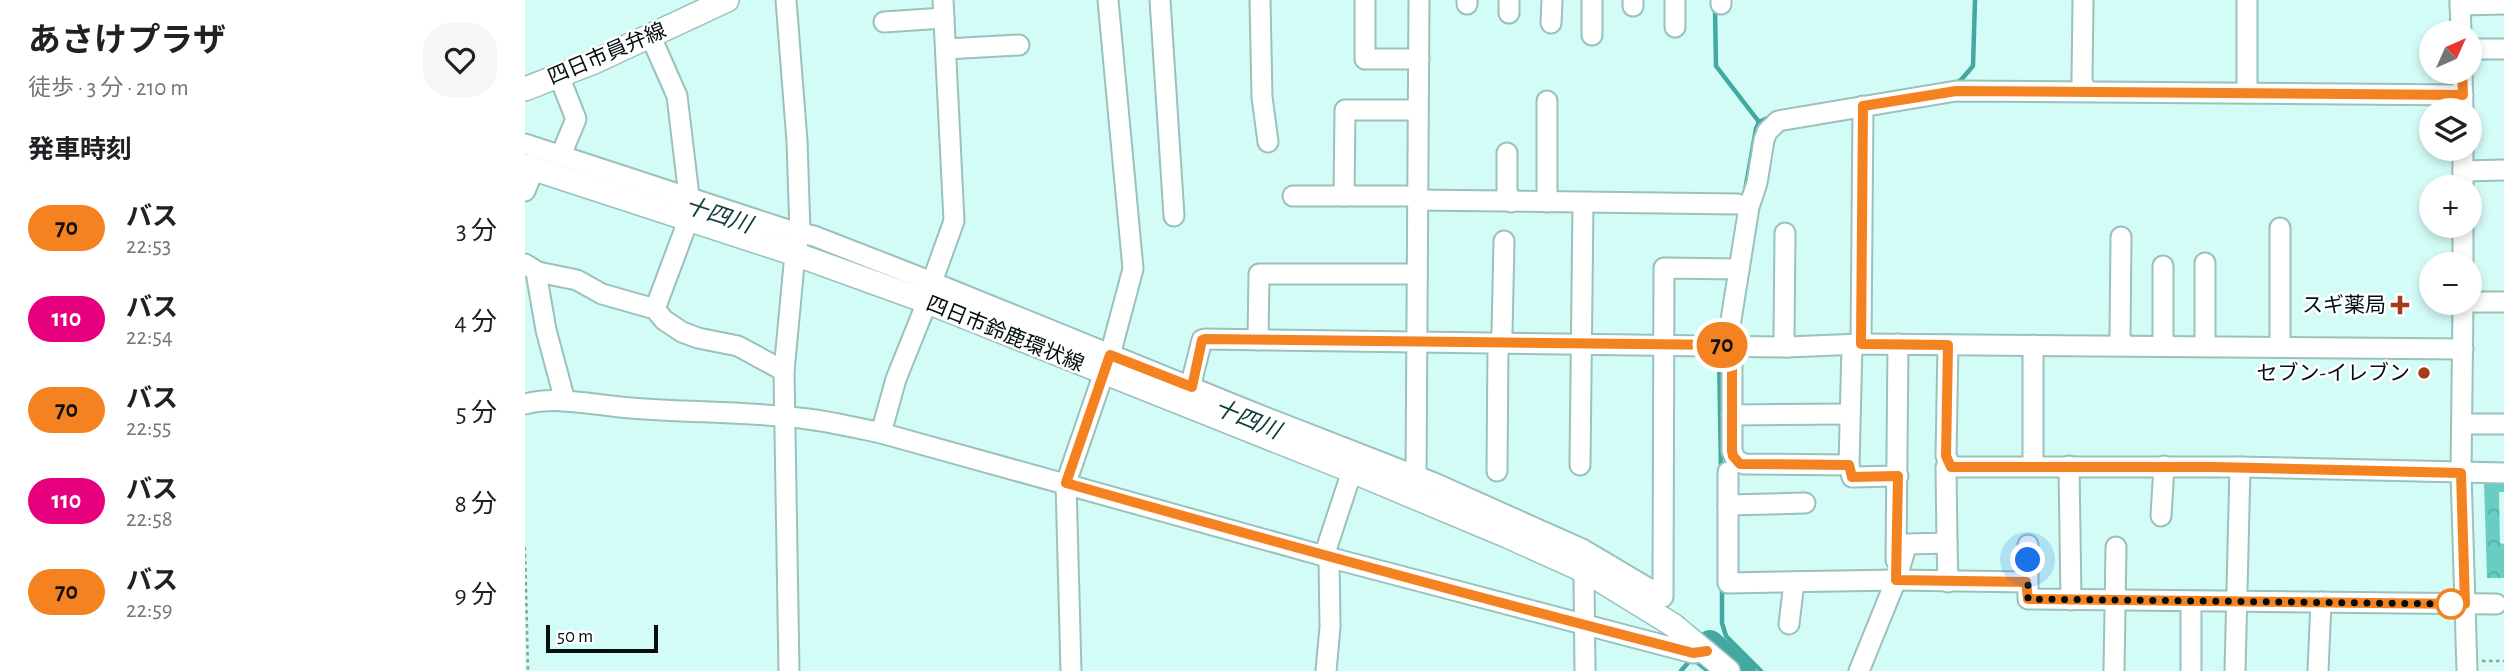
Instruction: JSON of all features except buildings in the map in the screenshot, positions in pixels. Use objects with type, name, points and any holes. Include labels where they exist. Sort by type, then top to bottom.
[{"type":"main road","name":"四日市員弁線","points":[[525,89],[651,37],[701,6],[727,0]]},
{"type":"main road","name":"四日市鈴鹿環状線","points":[[540,161],[798,242],[1188,396],[1352,471],[1412,485],[1587,572],[1673,625],[1728,671]]},
{"type":"street","points":[[786,0],[797,141],[798,242],[784,371],[789,671]]},
{"type":"street","points":[[1071,671],[1066,483],[1107,364],[1133,269],[1108,0]]},
{"type":"street","points":[[1160,0],[1174,216]]},
{"type":"street","points":[[1260,0],[1262,97],[1268,142]]},
{"type":"street","points":[[1365,0],[1365,59],[1419,59]]},
{"type":"street","points":[[1412,485],[1417,341],[1419,0]]},
{"type":"street","points":[[1551,23],[1552,0]]},
{"type":"street","points":[[1592,0],[1592,35]]},
{"type":"street","points":[[1675,0],[1675,27]]},
{"type":"street","points":[[2083,0],[2082,80],[2085,90]]},
{"type":"street","points":[[2246,0],[2246,93]]},
{"type":"street","points":[[2461,21],[2460,2],[2504,4]]},
{"type":"street","points":[[881,433],[896,379],[954,221],[943,9],[884,22]]},
{"type":"street","points":[[651,37],[677,96],[686,208],[655,309]]},
{"type":"street","points":[[946,49],[1019,45]]},
{"type":"street","points":[[2482,49],[2504,49]]},
{"type":"street","points":[[525,191],[540,161],[576,119],[559,76]]},
{"type":"street","points":[[1721,345],[1734,269],[1757,183],[1761,149],[1767,132],[1778,121],[1956,91],[2201,92],[2419,101]]},
{"type":"street","points":[[1547,101],[1547,202]]},
{"type":"street","points":[[1863,106],[1856,345],[1849,465],[1852,477],[1898,476]]},
{"type":"street","points":[[1344,196],[1345,110],[1418,110]]},
{"type":"street","points":[[525,144],[540,161]]},
{"type":"street","points":[[1507,153],[1507,191],[1511,202]]},
{"type":"street","points":[[2481,175],[2504,170]]},
{"type":"street","points":[[1293,197],[1738,204]]},
{"type":"street","points":[[1580,465],[1583,203]]},
{"type":"street","points":[[2277,347],[2280,340],[2280,228]]},
{"type":"street","points":[[1785,233],[1784,336],[1787,347]]},
{"type":"street","points":[[2121,237],[2120,336],[2123,345]]},
{"type":"street","points":[[1497,471],[1504,241]]},
{"type":"street","points":[[2205,263],[2207,346]]},
{"type":"street","points":[[2163,266],[2165,346]]},
{"type":"street","points":[[532,268],[577,280],[602,294],[655,309],[664,320],[682,332],[737,346],[784,371]]},
{"type":"street","points":[[532,268],[537,278],[546,330],[565,401]]},
{"type":"street","points":[[1734,269],[1664,268],[1666,344],[1663,597],[1582,549],[1188,396],[1202,340],[1417,341],[1666,344],[1787,347],[1898,344],[2463,349]]},
{"type":"street","points":[[1258,340],[1259,274],[1417,274]]},
{"type":"street","points":[[2482,302],[2504,302]]},
{"type":"street","points":[[2463,315],[2461,473],[2465,604],[2471,666]]},
{"type":"street","points":[[1896,580],[1898,344]]},
{"type":"street","points":[[1721,345],[1732,355],[1732,451],[1740,464],[1849,465]]},
{"type":"street","points":[[1948,345],[1946,456],[1951,467]]},
{"type":"street","points":[[2033,345],[2033,465]]},
{"type":"street","points":[[525,404],[556,399],[631,408],[784,416],[838,424],[881,433],[1584,625],[1693,653],[1707,651]]},
{"type":"street","points":[[1732,415],[1850,414]]},
{"type":"street","points":[[2462,424],[2504,424]]},
{"type":"street","points":[[2069,466],[2071,600]]},
{"type":"street","points":[[1948,582],[1946,467],[2164,466],[2504,473]]},
{"type":"street","points":[[2161,516],[2164,466]]},
{"type":"street","points":[[2235,671],[2240,467]]},
{"type":"street","points":[[1326,671],[1330,627],[1327,556],[1352,471]]},
{"type":"street","points":[[1728,472],[1728,583],[1896,580],[2026,582]]},
{"type":"street","points":[[1728,505],[1805,503]]},
{"type":"street","points":[[1859,671],[1896,580],[1907,544],[1947,543]]},
{"type":"street","points":[[2028,545],[2028,599],[2496,604]]},
{"type":"street","points":[[2114,671],[2116,547]]},
{"type":"street","points":[[1585,671],[1584,578],[1587,572]]},
{"type":"street","points":[[1789,624],[1794,582]]},
{"type":"street","points":[[2191,601],[2191,671]]},
{"type":"street","points":[[2318,671],[2321,601]]},
{"type":"path","points":[[525,547],[528,671]]},
{"type":"path","points":[[2471,666],[2504,661]]},
{"type":"green space","points":[[2484,481],[2504,481],[2504,492],[2499,492],[2504,578],[2487,578]]},
{"type":"waterway","points":[[1953,84],[1961,80],[1973,66],[1975,0]]},
{"type":"waterway","points":[[1715,8],[1716,66],[1759,122]]},
{"type":"waterway","points":[[1745,191],[1756,129],[1759,122],[1772,116]]},
{"type":"waterway","name":"十四川","points":[[773,234],[859,264]]},
{"type":"waterway","points":[[1719,352],[1721,469]]},
{"type":"waterway","points":[[1722,586],[1722,623],[1726,636],[1761,671]]},
{"type":"waterway","name":"十四川","points":[[1710,643],[1743,671]]},
{"type":"waterway","points":[[1681,671],[1692,658],[1708,671]]},
{"type":"bus line","name":"70","points":[[1707,651],[1693,653],[1584,625],[1324,556],[1066,483],[1110,355],[1192,387],[1202,340],[1205,339],[1727,345],[1732,355],[1732,451],[1740,464],[1849,465],[1852,477],[1898,476],[1896,580],[2026,582],[2028,599],[2465,604],[2461,473],[2214,467],[1951,467],[1946,456],[1948,345],[1861,344],[1863,106],[1956,91],[2463,95],[2463,84]]},
{"type":"place","name":"スギ薬局","points":[[2400,305]]},
{"type":"place","name":"セブン-イレブン","points":[[2424,373]]},
{"type":"route","points":[[2028,560],[2028,599],[2451,604]]}]
